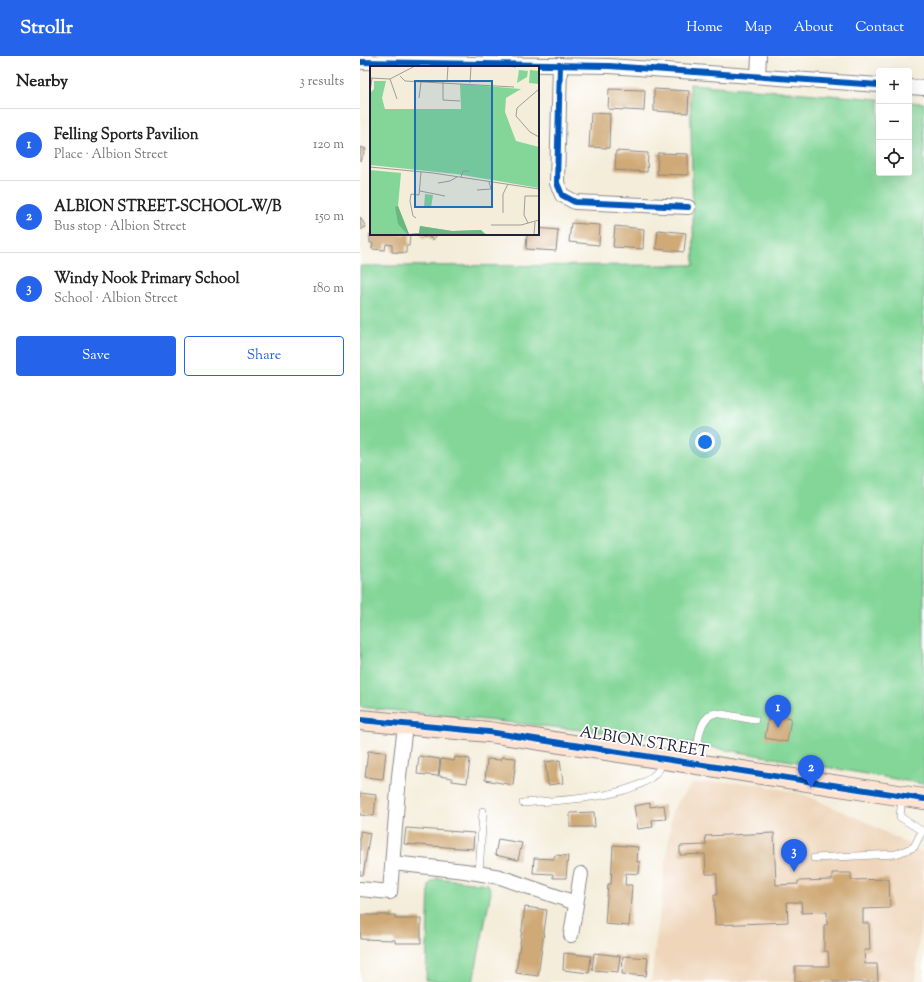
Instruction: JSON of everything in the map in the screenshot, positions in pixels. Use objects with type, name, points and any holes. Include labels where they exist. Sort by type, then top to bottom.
[{"type":"street","points":[[758,76],[759,56]]},
{"type":"street","points":[[360,62],[398,65],[560,65],[596,61],[758,76],[876,85]]},
{"type":"street","points":[[560,65],[557,183],[562,195],[575,202],[688,207]]},
{"type":"street","points":[[912,87],[924,88]]},
{"type":"street","name":"ALBION STREET","points":[[360,720],[405,726],[489,732],[924,799]]},
{"type":"street","points":[[360,889],[390,892],[399,776],[405,726]]},
{"type":"street","points":[[393,863],[500,877],[576,903]]},
{"type":"street","points":[[571,935],[581,874]]},
{"type":"lane","points":[[696,764],[704,720],[710,714],[716,713],[754,720]]},
{"type":"lane","points":[[523,803],[614,794],[649,780],[661,767],[663,759]]},
{"type":"lane","points":[[814,858],[896,854],[914,848],[922,832],[900,817],[903,796]]},
{"type":"lane","points":[[478,873],[483,811]]},
{"type":"shaded area","points":[[725,782],[756,784],[803,794],[868,823],[924,853],[924,890],[915,982],[651,982],[672,811],[692,783]]},
{"type":"green space","points":[[690,84],[876,99],[876,176],[912,176],[912,102],[924,103],[924,784],[658,738],[360,707],[360,266],[694,265]]},
{"type":"green space","points":[[437,878],[488,884],[491,892],[473,982],[441,982],[426,980],[429,884]]},
{"type":"building","points":[[609,89],[645,90],[644,111],[608,109]]},
{"type":"building","points":[[654,89],[689,91],[688,113],[654,111]]},
{"type":"building","points":[[591,113],[610,114],[609,148],[589,147]]},
{"type":"building","points":[[360,147],[366,149],[360,161]]},
{"type":"building","points":[[616,151],[648,153],[647,172],[615,170]]},
{"type":"building","points":[[658,153],[688,154],[688,175],[657,174]]},
{"type":"building","points":[[360,217],[366,227],[360,230]]},
{"type":"building","points":[[571,223],[600,225],[599,245],[569,242]]},
{"type":"building","points":[[615,226],[644,229],[643,249],[613,247]]},
{"type":"building","points":[[539,228],[558,230],[556,251],[526,249],[527,235],[539,235]]},
{"type":"building","points":[[658,230],[686,233],[684,252],[656,249]]},
{"type":"building","points":[[370,235],[410,235],[409,246],[406,246],[406,253],[392,252],[392,245],[386,244],[385,250],[372,249],[373,243],[370,243]]},
{"type":"building","points":[[427,235],[437,235],[433,240]]},
{"type":"building","points":[[769,714],[791,718],[787,742],[765,738]]},
{"type":"building","points":[[368,751],[386,752],[383,779],[365,777]]},
{"type":"building","points":[[419,756],[440,759],[438,776],[417,774]]},
{"type":"building","points":[[455,757],[470,759],[467,783],[452,781],[452,778],[439,776],[441,759],[454,761]]},
{"type":"building","points":[[501,757],[516,758],[513,785],[485,780],[487,759],[501,760]]},
{"type":"building","points":[[560,760],[563,783],[548,785],[545,762]]},
{"type":"building","points":[[360,793],[376,795],[374,816],[360,815]]},
{"type":"building","points":[[650,803],[650,807],[664,805],[666,819],[652,820],[653,827],[638,829],[634,806]]},
{"type":"building","points":[[594,812],[595,827],[570,827],[570,813]]},
{"type":"building","points":[[406,828],[474,833],[473,849],[404,844]]},
{"type":"building","points":[[360,831],[370,833],[363,875],[360,875]]},
{"type":"building","points":[[774,833],[776,885],[798,884],[798,881],[832,880],[832,873],[851,873],[851,880],[889,879],[890,908],[863,909],[863,923],[869,923],[870,950],[864,950],[865,964],[877,964],[878,982],[795,982],[795,966],[829,966],[828,951],[824,951],[824,925],[827,925],[827,912],[802,913],[801,902],[787,902],[788,922],[715,925],[714,895],[717,895],[717,874],[706,874],[705,854],[680,855],[680,846],[706,845],[705,836]]},
{"type":"building","points":[[498,839],[522,843],[518,860],[495,855]]},
{"type":"building","points":[[613,845],[638,847],[637,862],[640,862],[639,874],[626,873],[625,885],[632,885],[629,926],[605,924],[608,884],[611,884]]},
{"type":"building","points":[[555,855],[568,856],[566,878],[553,878],[553,874],[533,873],[534,858],[554,859]]},
{"type":"building","points":[[525,907],[547,910],[538,976],[516,973]]},
{"type":"building","points":[[360,915],[395,915],[395,919],[421,919],[421,943],[395,943],[395,940],[360,939]]},
{"type":"building","points":[[564,953],[591,956],[589,973],[563,970]]},
{"type":"building","points":[[594,953],[620,956],[618,972],[592,970]]},
{"type":"building","points":[[623,956],[648,958],[646,976],[622,974]]},
{"type":"cycle path","points":[[360,62],[609,66],[876,85]]},
{"type":"cycle path","points":[[560,65],[557,183],[562,195],[575,202],[688,207]]},
{"type":"cycle path","points":[[360,720],[489,732],[924,799]]},
{"type":"place","name":"Felling Sports Pavilion","points":[[778,728]]},
{"type":"place","name":"ALBION STREET-SCHOOL-W/B","points":[[811,788]]},
{"type":"place","name":"Windy Nook Primary School","points":[[794,872]]}]
